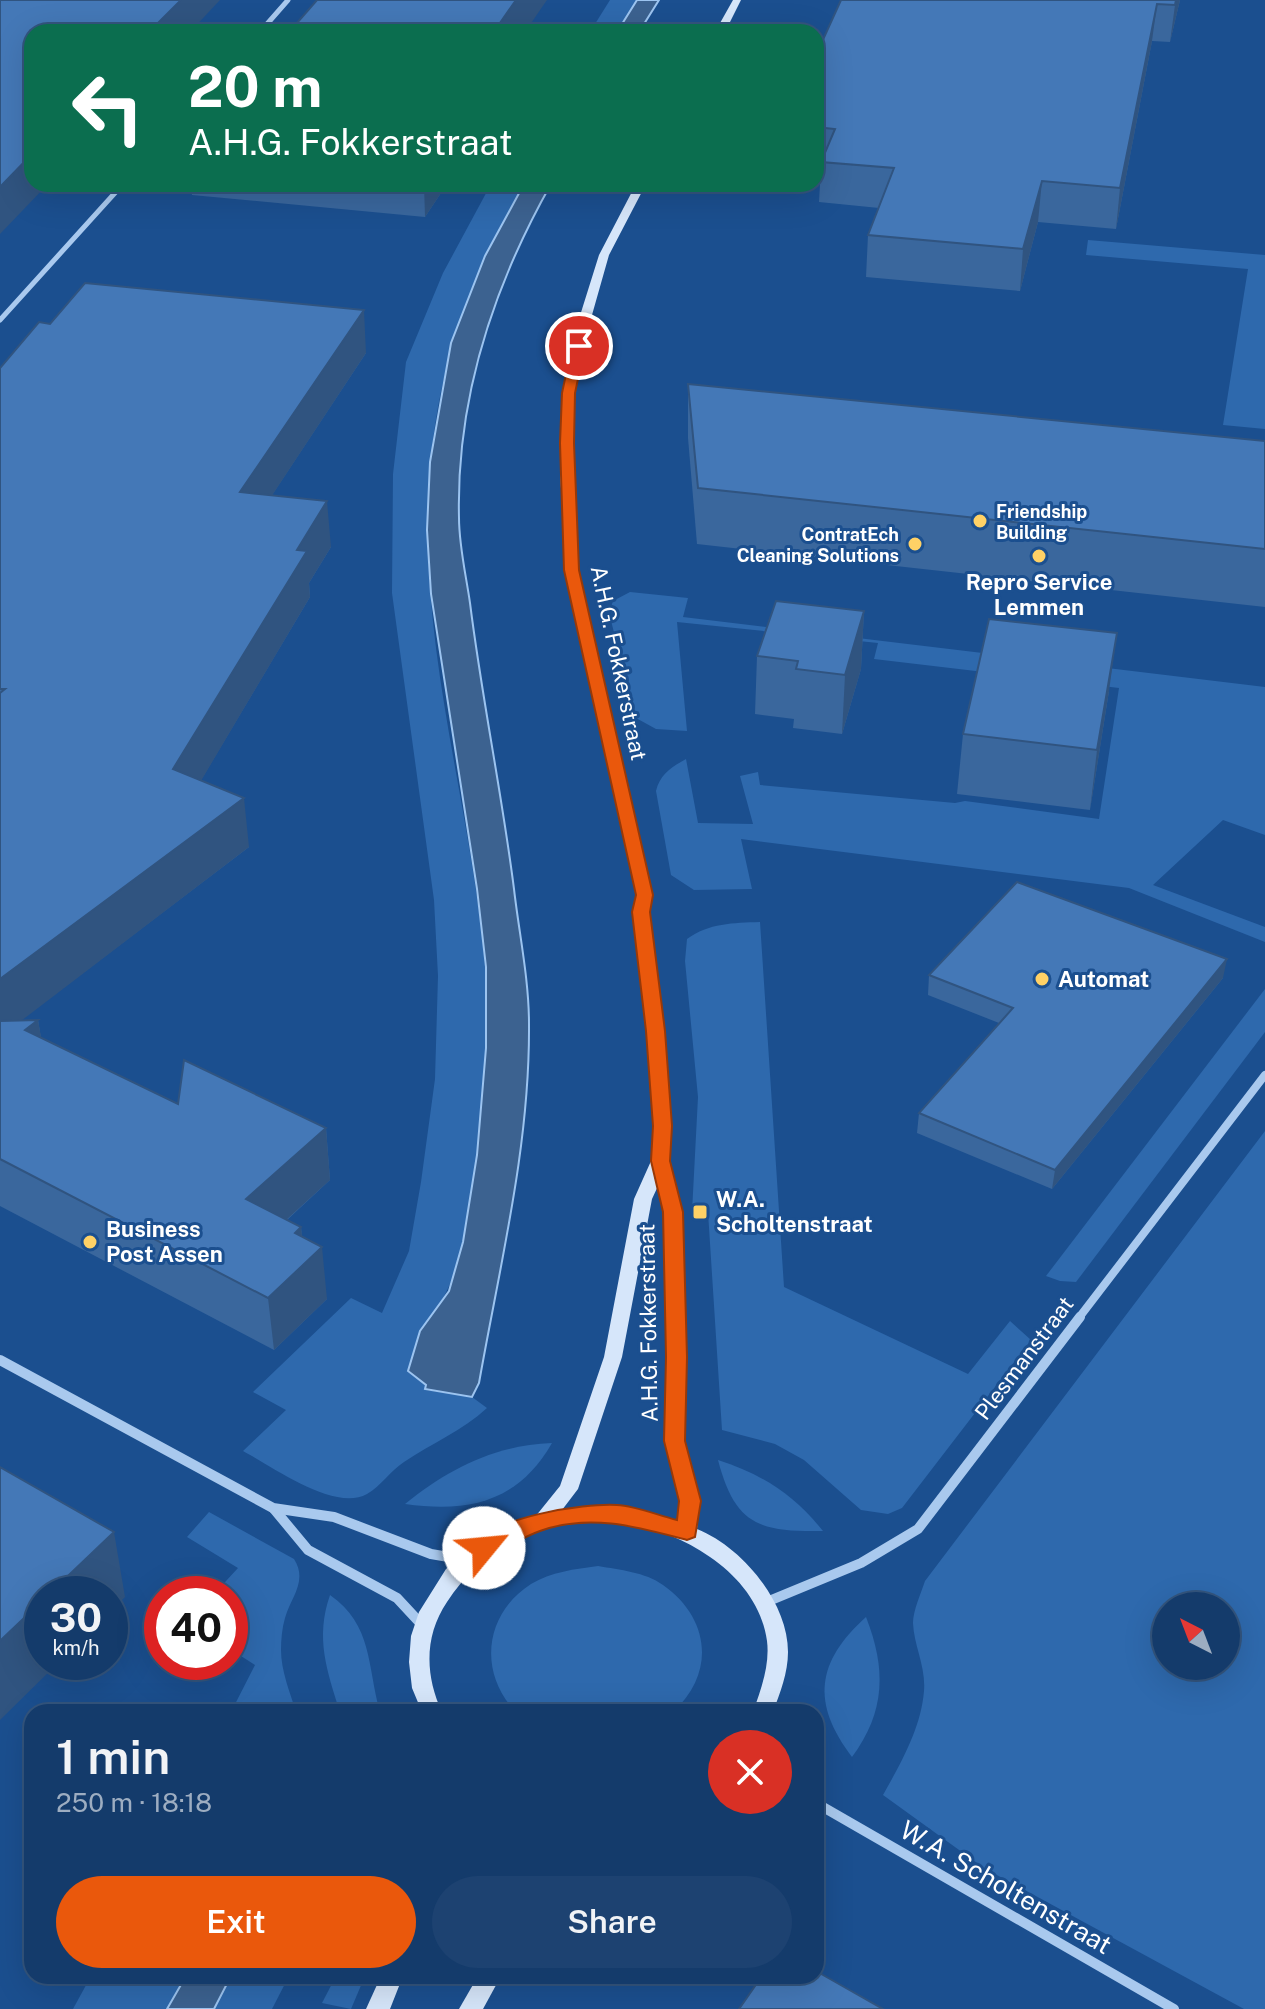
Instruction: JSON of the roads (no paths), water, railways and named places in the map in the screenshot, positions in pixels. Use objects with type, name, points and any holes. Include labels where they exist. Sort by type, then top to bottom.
[{"type":"street","points":[[267,24],[288,0]]},
{"type":"street","points":[[724,24],[737,0]]},
{"type":"street","points":[[0,320],[116,192]]},
{"type":"street","name":"A.H.G. Fokkerstraat","points":[[637,192],[606,252],[584,322],[569,393],[566,468],[571,570],[644,895],[641,912],[662,1126],[660,1161],[673,1212],[677,1357],[674,1441],[690,1501],[687,1531]]},
{"type":"street","name":"Plesmanstraat","points":[[764,1603],[861,1563],[918,1529],[1265,1075]]},
{"type":"street","name":"A.H.G. Fokkerstraat","points":[[542,1521],[568,1489],[589,1433],[613,1357],[643,1199],[660,1161]]},
{"type":"street","points":[[0,1360],[273,1508],[334,1517],[431,1554],[467,1560]]},
{"type":"street","points":[[273,1508],[308,1550],[397,1598],[423,1626]]},
{"type":"street","points":[[430,1704],[418,1665],[423,1626],[440,1591],[467,1560],[501,1537],[542,1521],[585,1514],[620,1514],[687,1531],[718,1550],[736,1566],[764,1603],[777,1641],[775,1679],[766,1704]]},
{"type":"street","name":"W.A. Scholtenstraat","points":[[824,1808],[1174,2009]]},
{"type":"street","points":[[378,2009],[389,1984]]},
{"type":"street","points":[[471,2009],[485,1984]]},
{"type":"place","name":"Friendship Building","points":[[980,521]]},
{"type":"place","name":"ContratEch Cleaning Solutions","points":[[915,544]]},
{"type":"place","name":"Repro Service Lemmen","points":[[1039,556]]},
{"type":"place","name":"Automat","points":[[1042,979]]},
{"type":"place","name":"W.A. Scholtenstraat","points":[[700,1212]]},
{"type":"place","name":"Business Post Assen","points":[[90,1242]]}]
